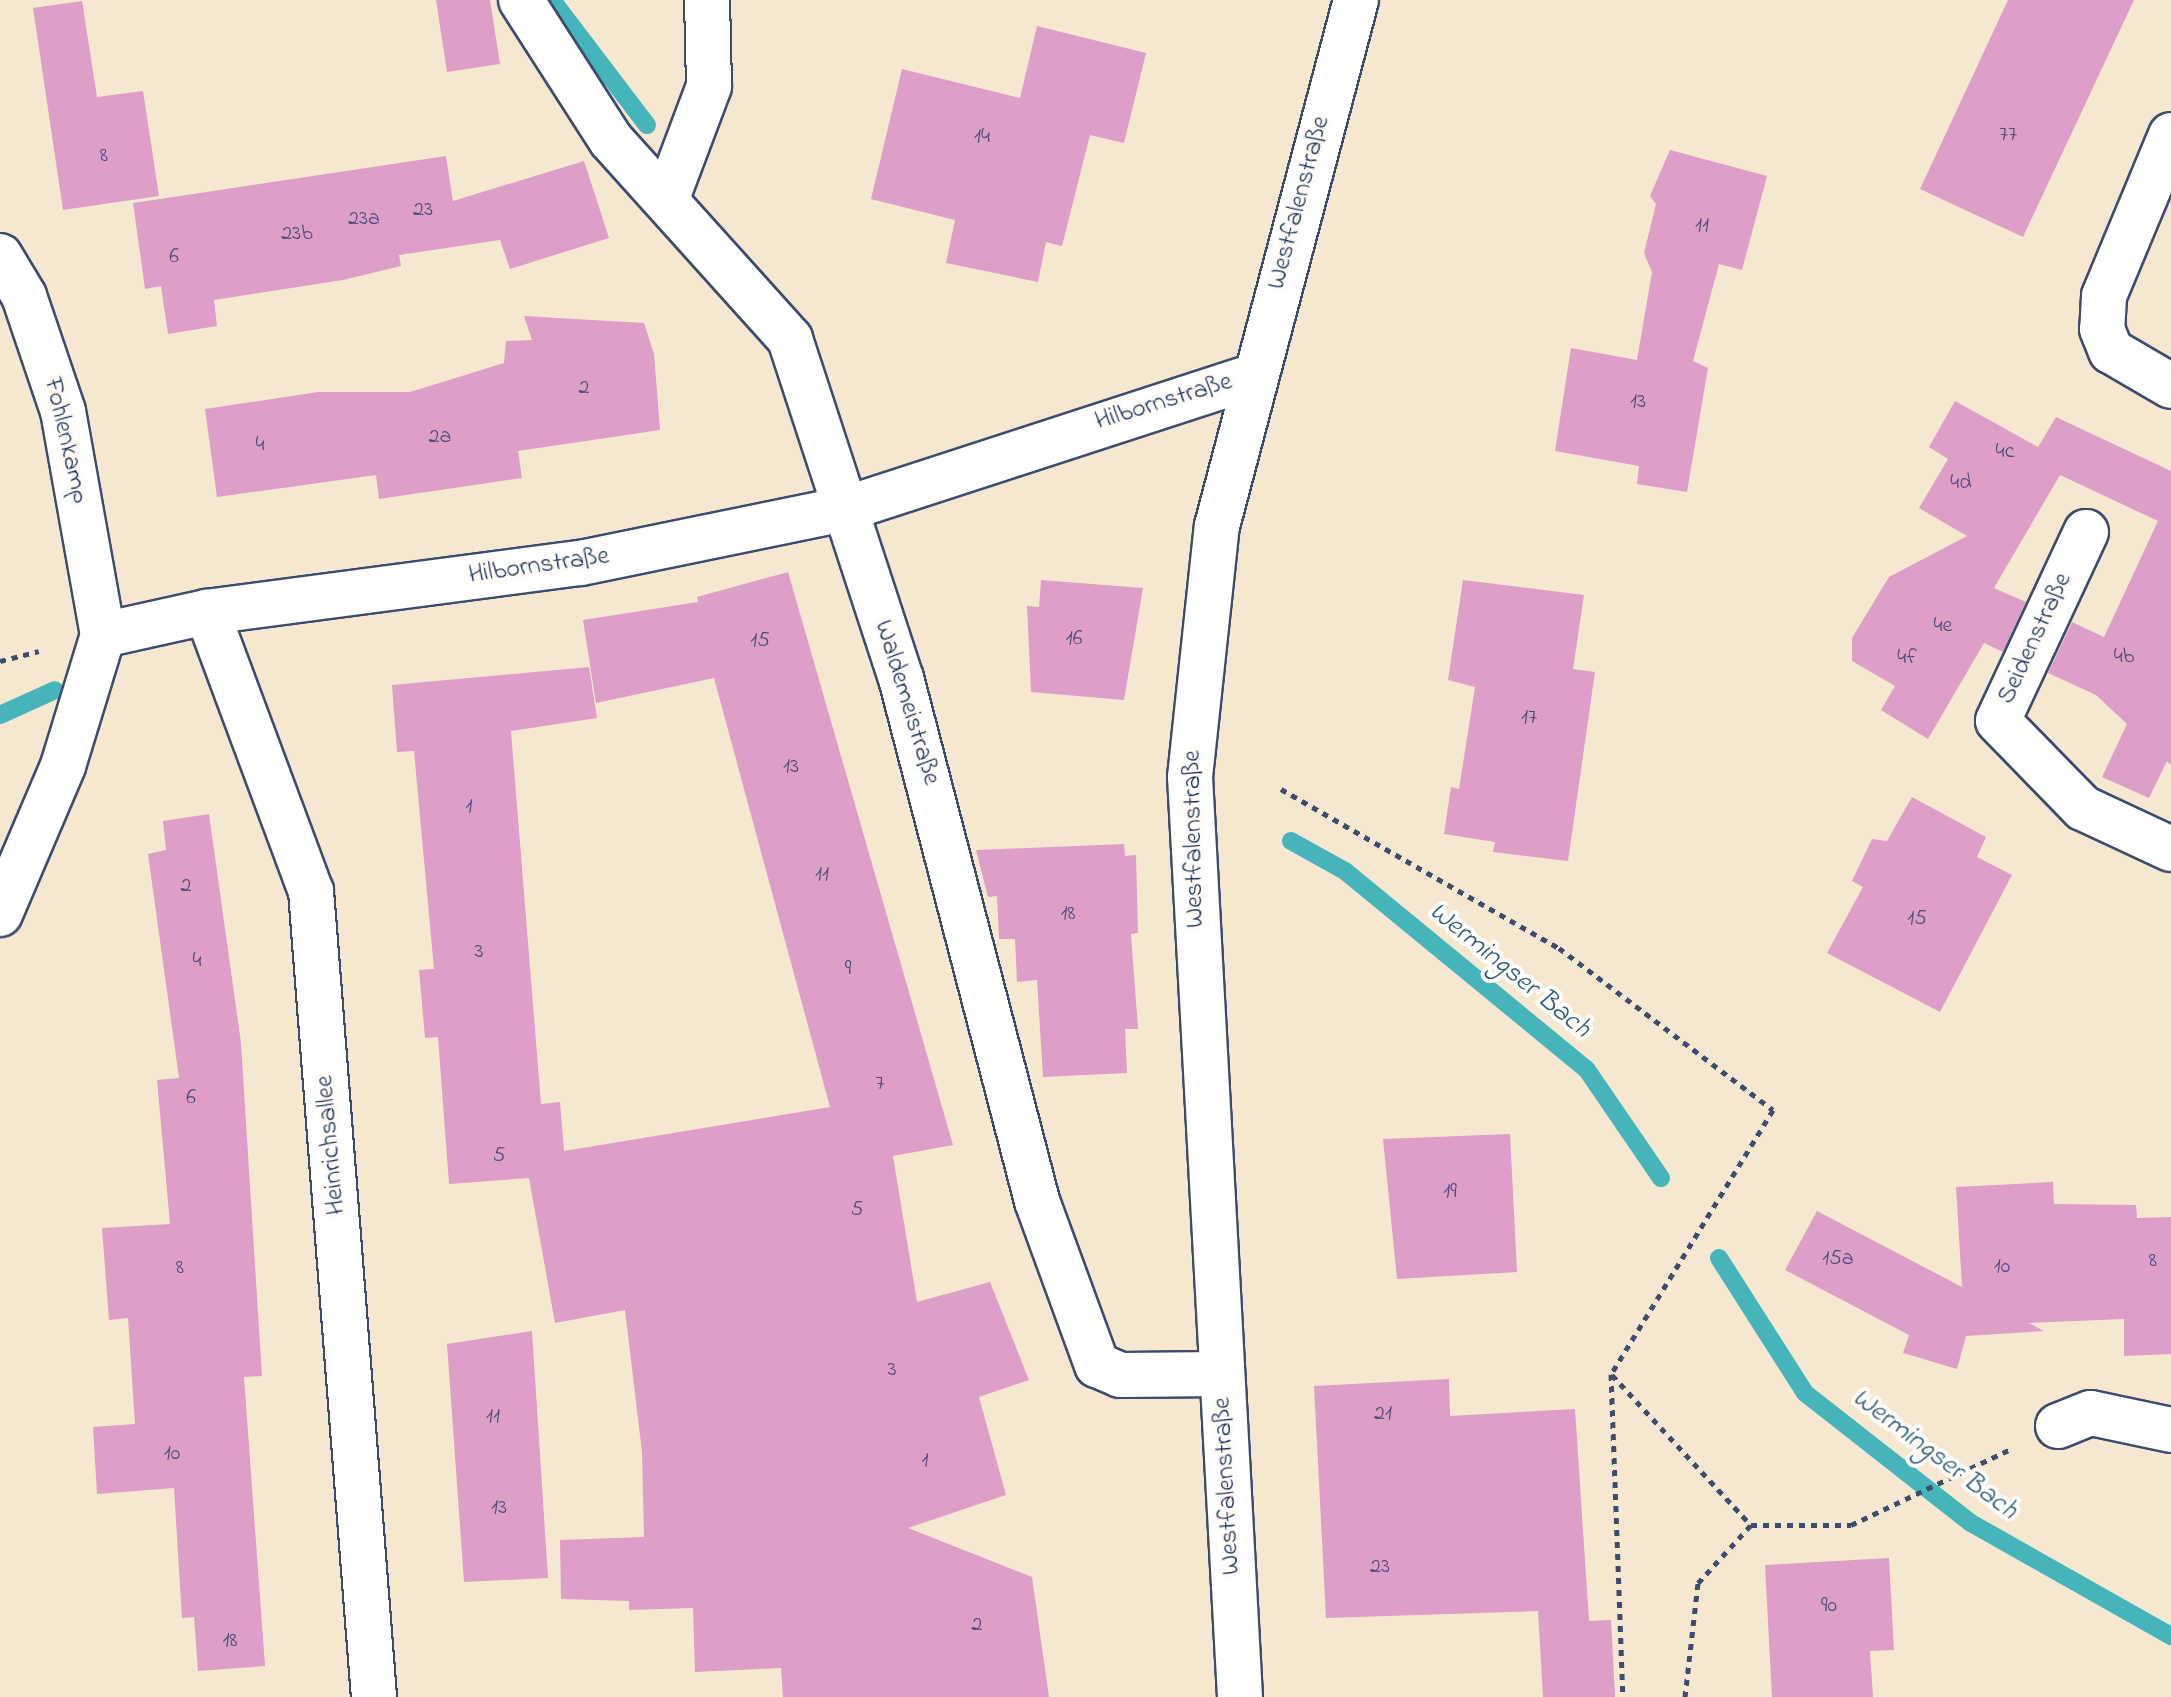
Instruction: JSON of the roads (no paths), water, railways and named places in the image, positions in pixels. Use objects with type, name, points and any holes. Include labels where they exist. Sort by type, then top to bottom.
[{"type":"street","name":"Waldemeistraße","points":[[521,0],[611,140],[667,198],[790,339],[913,720],[1037,1201],[1097,1365],[1120,1375],[1222,1374]]},
{"type":"street","points":[[667,198],[709,86],[707,0]]},
{"type":"street","name":"Westfalenstraße","points":[[1240,1697],[1190,777],[1217,526],[1252,377],[1356,0]]},
{"type":"street","points":[[2171,135],[2109,281],[2102,329],[2111,351],[2171,386]]},
{"type":"street","name":"Fohlenkamp","points":[[0,256],[24,296],[63,411],[103,635]]},
{"type":"street","name":"Hilbornstraße","points":[[103,635],[207,612],[581,563],[845,509],[1252,377]]},
{"type":"street","name":"Seidenstraße","points":[[2086,532],[1998,721],[2083,808],[2171,849]]},
{"type":"street","name":"Heinrichsallee","points":[[207,612],[311,891],[374,1697]]},
{"type":"street","points":[[0,914],[63,766],[103,635]]},
{"type":"street","points":[[2058,1426],[2091,1413],[2171,1430]]},
{"type":"waterway","points":[[552,0],[647,125]]},
{"type":"waterway","points":[[0,715],[55,690]]},
{"type":"waterway","name":"Wermingser Bach","points":[[1291,841],[1345,871],[1587,1070],[1661,1178]]},
{"type":"waterway","name":"Wermingser Bach","points":[[1719,1258],[1805,1393],[1971,1523],[2171,1636]]}]
